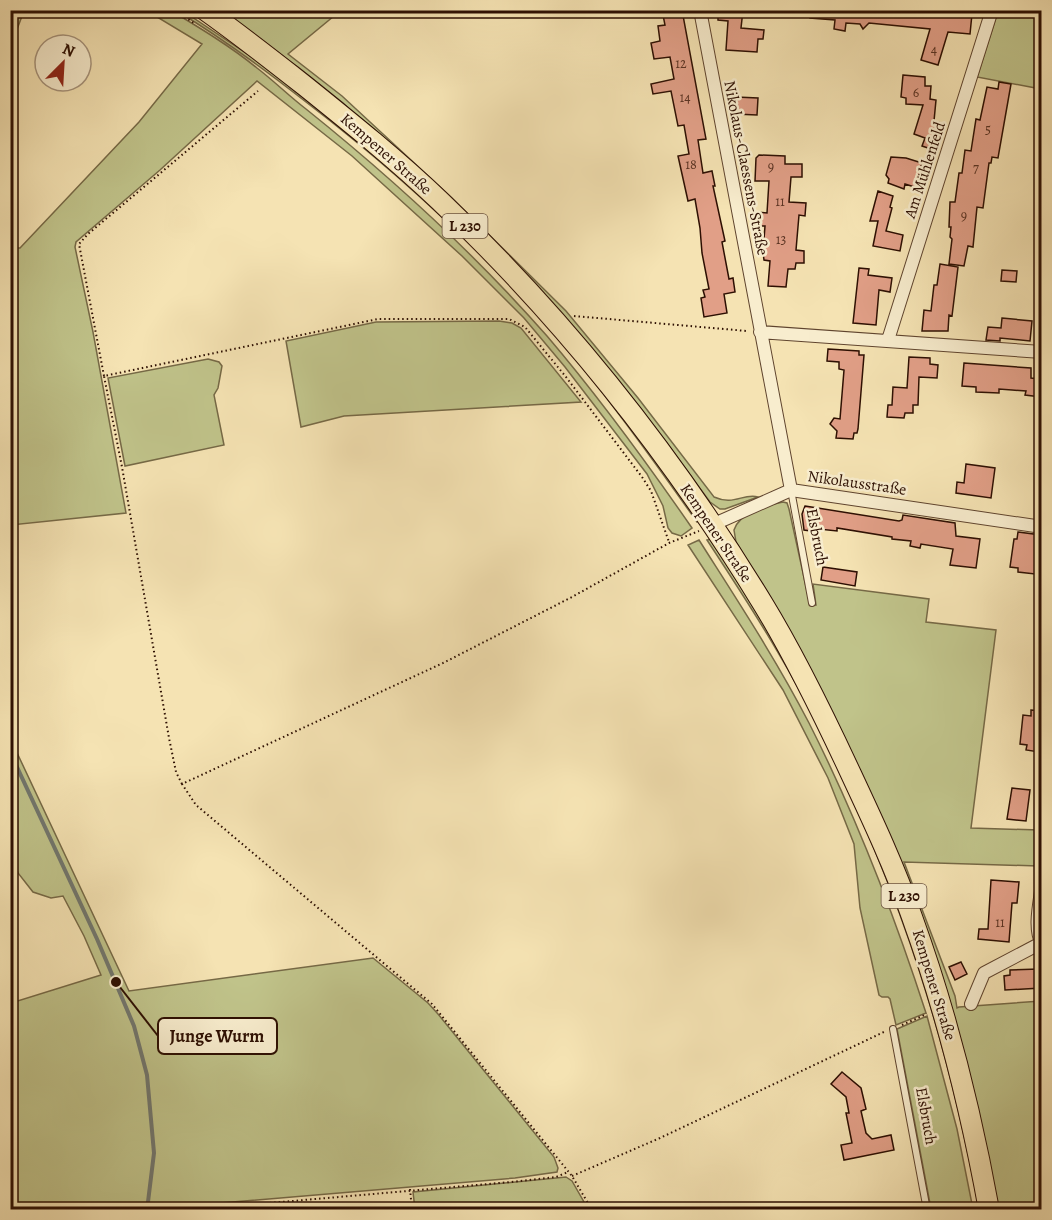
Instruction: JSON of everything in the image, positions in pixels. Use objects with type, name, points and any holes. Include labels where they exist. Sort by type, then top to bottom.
[{"type":"main road","name":"Kempener Straße","points":[[203,19],[291,75],[394,159],[490,250],[598,371],[653,443],[701,527],[763,604],[813,695],[893,868],[915,924],[952,1046],[989,1209]]},
{"type":"street","name":"Nikolaus-Claessens-Straße","points":[[700,10],[760,332]]},
{"type":"street","name":"Am Mühlenfeld","points":[[888,340],[992,10]]},
{"type":"street","points":[[760,332],[1041,352]]},
{"type":"street","name":"Nikolausstraße","points":[[760,332],[791,490],[1041,527]]},
{"type":"street","name":"Elsbruch","points":[[701,527],[791,490]]},
{"type":"street","points":[[971,1004],[984,973],[1041,943],[1038,929],[1041,884]]},
{"type":"lane","name":"Elsbruch","points":[[791,490],[812,603]]},
{"type":"lane","name":"Elsbruch","points":[[893,1029],[927,1209]]},
{"type":"path","points":[[173,10],[203,19]]},
{"type":"path","points":[[258,91],[79,244],[176,772],[196,805],[432,1004],[572,1176],[592,1209]]},
{"type":"path","points":[[574,316],[760,332]]},
{"type":"path","points":[[104,376],[366,320],[509,318],[525,327],[642,477],[651,491],[669,543]]},
{"type":"path","points":[[182,784],[443,663],[701,527]]},
{"type":"path","points":[[572,1176],[680,1129],[879,1033],[929,1013]]},
{"type":"path","points":[[189,1209],[511,1182],[556,1177],[568,1172]]},
{"type":"path","points":[[410,1189],[412,1209]]},
{"type":"green space","points":[[170,10],[204,30],[263,73],[370,162],[491,275],[566,359],[622,430],[692,528],[681,536],[672,533],[668,528],[663,506],[647,474],[565,367],[524,318],[462,256],[352,156],[257,81],[160,170],[76,242],[75,247],[126,513],[11,525],[11,248],[20,248],[139,122],[202,44],[147,11]]},
{"type":"green space","points":[[10,11],[24,11],[11,45]]},
{"type":"green space","points":[[177,11],[183,11],[286,80],[344,126],[478,247],[596,378],[699,519],[697,522],[594,381],[516,291],[483,257],[414,192],[343,131],[243,54]]},
{"type":"green space","points":[[218,11],[340,11],[288,54],[342,96],[452,198],[566,311],[638,398],[714,497],[733,500],[758,497],[725,509],[720,509],[710,502],[662,437],[343,103],[298,67]]},
{"type":"green space","points":[[998,11],[1041,11],[1041,89],[977,77]]},
{"type":"green space","points":[[499,321],[512,323],[521,328],[581,402],[344,416],[301,427],[286,341],[376,322]]},
{"type":"green space","points":[[208,359],[219,362],[222,366],[218,388],[214,395],[224,445],[125,466],[108,378]]},
{"type":"green space","points":[[783,502],[787,503],[789,509],[810,605],[816,605],[813,584],[929,599],[926,622],[996,630],[971,828],[1039,830],[1038,866],[904,862],[955,996],[957,1008],[1041,1001],[1041,1209],[997,1209],[956,1033],[764,589],[736,542],[734,530],[747,514]]},
{"type":"green space","points":[[711,539],[757,611],[814,710],[854,790],[870,828],[933,1005],[965,1126],[983,1209],[979,1209],[957,1105],[937,1028],[919,969],[884,873],[816,721],[772,642],[707,540]]},
{"type":"green space","points":[[699,540],[783,676],[826,758],[873,866],[926,1013],[896,1025],[890,999],[879,995],[860,908],[854,844],[828,778],[783,690],[688,545]]},
{"type":"green space","points":[[11,740],[129,991],[373,958],[428,1003],[438,1014],[554,1157],[557,1172],[515,1178],[171,1209],[11,1209],[11,1003],[101,975],[63,896],[51,898],[33,892],[18,873],[11,852]]},
{"type":"green space","points":[[927,1016],[957,1129],[973,1209],[931,1209],[897,1029]]},
{"type":"green space","points":[[566,1177],[572,1181],[588,1209],[415,1209],[413,1192]]},
{"type":"building","points":[[662,10],[682,10],[706,139],[698,140],[703,173],[712,171],[725,241],[722,242],[729,279],[733,278],[735,292],[724,294],[727,313],[704,317],[701,298],[705,297],[703,290],[709,289],[700,228],[695,199],[688,201],[678,156],[689,154],[684,125],[678,126],[671,91],[653,94],[651,84],[674,79],[670,57],[654,59],[651,43],[660,41],[658,26],[665,25]]},
{"type":"building","points":[[718,10],[743,10],[741,28],[764,30],[763,39],[758,39],[757,52],[726,50],[728,21],[718,20]]},
{"type":"building","points":[[810,10],[921,10],[921,13],[945,16],[946,12],[972,14],[970,34],[948,32],[938,65],[921,60],[930,29],[869,23],[863,29],[860,24],[846,23],[845,31],[834,29],[835,20],[810,18]]},
{"type":"building","points":[[903,75],[925,77],[925,86],[931,86],[930,99],[936,100],[934,121],[945,124],[937,151],[922,146],[925,138],[914,134],[923,105],[906,104],[906,98],[901,97]]},
{"type":"building","points":[[999,82],[1011,84],[998,158],[992,157],[989,163],[983,208],[977,207],[973,247],[968,246],[964,266],[949,264],[952,239],[950,237],[951,227],[949,227],[950,202],[955,202],[965,150],[971,151],[976,119],[980,120],[987,87],[998,89]]},
{"type":"building","points":[[736,97],[758,98],[757,115],[735,114]]},
{"type":"building","points":[[759,155],[785,156],[785,164],[802,164],[802,177],[791,177],[789,202],[806,203],[805,216],[799,215],[796,250],[804,251],[804,263],[796,263],[795,269],[788,269],[786,287],[768,286],[770,261],[764,260],[763,252],[765,226],[757,226],[758,212],[767,213],[769,181],[755,181],[756,158]]},
{"type":"building","points":[[891,157],[906,158],[922,163],[919,172],[926,174],[921,189],[905,184],[904,189],[888,183],[889,179],[886,175]]},
{"type":"building","points":[[878,191],[893,196],[886,231],[903,235],[900,251],[873,246],[878,221],[870,221]]},
{"type":"building","points":[[940,264],[958,267],[948,331],[922,331],[924,310],[931,311],[934,285],[937,285]]},
{"type":"building","points":[[859,268],[869,269],[868,275],[892,278],[890,292],[879,290],[876,325],[853,323]]},
{"type":"building","points":[[1002,270],[1017,271],[1016,282],[1001,281]]},
{"type":"building","points":[[1002,318],[1032,321],[1030,341],[1000,338],[1000,341],[986,340],[988,327],[1001,328]]},
{"type":"building","points":[[828,349],[859,351],[859,355],[864,355],[858,429],[853,439],[836,438],[837,431],[830,424],[834,418],[840,419],[844,370],[839,369],[839,362],[827,361]]},
{"type":"building","points":[[909,357],[930,358],[930,364],[938,365],[937,378],[919,377],[918,405],[913,405],[913,413],[905,413],[904,418],[887,417],[888,405],[892,405],[893,387],[907,388]]},
{"type":"building","points":[[964,363],[1031,368],[1031,378],[1041,379],[1041,397],[1025,395],[1026,391],[999,389],[999,393],[976,392],[976,387],[962,386]]},
{"type":"building","points":[[966,464],[995,468],[991,498],[956,493],[957,482],[964,483]]},
{"type":"building","points":[[805,506],[899,521],[902,520],[903,515],[955,523],[956,536],[980,539],[976,568],[950,565],[953,549],[921,544],[920,548],[910,546],[911,541],[837,528],[837,531],[804,530],[802,514]]},
{"type":"building","points":[[1018,532],[1041,535],[1041,551],[1038,551],[1035,574],[1018,572],[1018,568],[1010,567],[1014,539],[1017,539]]},
{"type":"building","points":[[823,567],[857,572],[855,586],[821,580]]},
{"type":"building","points":[[1031,710],[1041,711],[1039,752],[1026,750],[1027,745],[1020,744],[1023,715],[1031,716]]},
{"type":"building","points":[[1012,788],[1030,790],[1026,821],[1007,819]]},
{"type":"building","points":[[991,880],[1019,882],[1017,903],[1012,903],[1009,942],[978,939],[979,929],[988,929]]},
{"type":"building","points":[[961,962],[967,974],[955,980],[949,967]]},
{"type":"building","points":[[1010,970],[1041,970],[1041,988],[1005,990],[1004,976],[1010,975]]},
{"type":"building","points":[[842,1072],[861,1088],[866,1109],[861,1111],[866,1133],[872,1139],[891,1135],[894,1150],[844,1160],[841,1145],[852,1143],[846,1113],[849,1113],[846,1097],[831,1084]]},
{"type":"waterway","points":[[10,752],[97,939],[134,1026],[147,1075],[154,1153],[147,1210]]},
{"type":"place","name":"Junge Wurm","points":[[116,982]]}]
